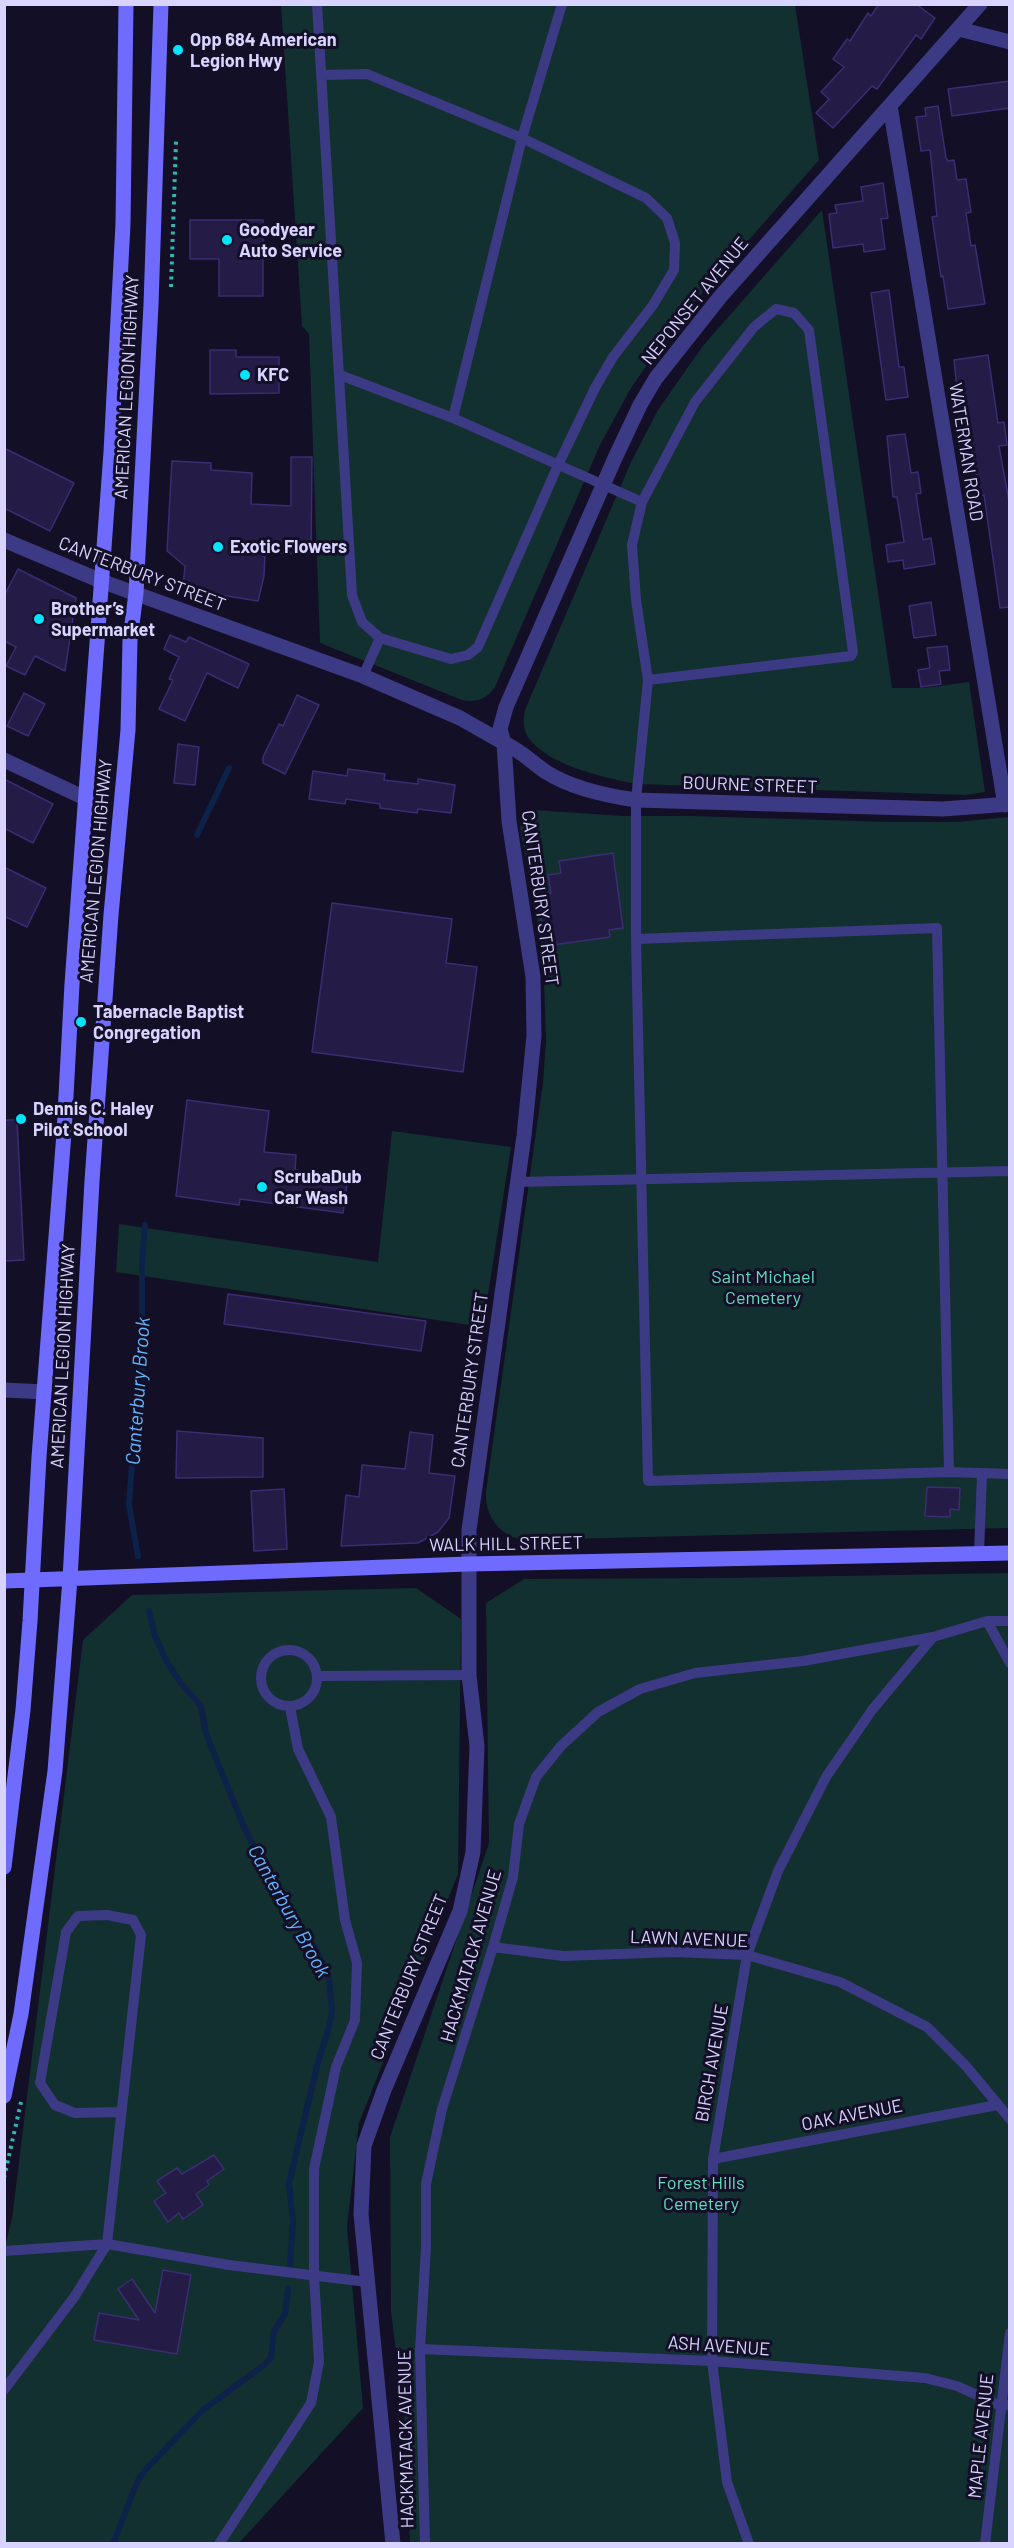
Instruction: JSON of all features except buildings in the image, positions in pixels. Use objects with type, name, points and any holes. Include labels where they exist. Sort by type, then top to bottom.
[{"type":"main road","name":"AMERICAN LEGION HIGHWAY","points":[[4,1867],[23,1710],[87,799],[123,224],[126,4]]},
{"type":"main road","name":"AMERICAN LEGION HIGHWAY","points":[[4,2096],[21,2014],[55,1771],[70,1579],[92,1181],[111,915],[128,730],[130,640],[136,593],[151,305],[161,4]]},
{"type":"main road","name":"WALK HILL STREET","points":[[4,1581],[468,1564],[1010,1552]]},
{"type":"street","name":"NEPONSET AVENUE","points":[[504,743],[500,729],[503,715],[640,405],[672,355],[720,297],[980,4]]},
{"type":"street","points":[[959,29],[1010,42]]},
{"type":"street","name":"WATERMAN ROAD","points":[[890,106],[1007,804]]},
{"type":"street","name":"CANTERBURY STREET","points":[[4,540],[101,581],[363,676],[460,718],[504,743],[508,821],[530,954],[534,999],[531,1083],[473,1494],[468,1564],[469,1675],[477,1746],[473,1852],[460,1911],[384,2090],[364,2146],[361,2214],[393,2544]]},
{"type":"street","name":"BOURNE STREET","points":[[504,743],[521,751],[545,771],[561,779],[609,795],[636,800],[944,809],[1007,804]]},
{"type":"street","points":[[4,760],[87,799]]},
{"type":"street","points":[[4,1390],[45,1392]]},
{"type":"lane","points":[[317,4],[321,75],[340,375],[352,595],[362,622],[380,638],[451,659],[468,655],[478,647],[559,463],[613,357],[653,305],[674,270],[675,243],[667,218],[646,198],[522,138],[367,74],[321,75]]},
{"type":"lane","points":[[453,418],[522,138],[562,4]]},
{"type":"lane","points":[[648,680],[851,656],[854,652],[809,330],[794,313],[776,309],[746,336],[695,402],[642,502],[632,545],[636,600],[648,680],[636,800],[640,1180],[648,1481],[949,1472],[1010,1474]]},
{"type":"lane","points":[[340,375],[453,418],[559,463],[603,486],[642,502]]},
{"type":"lane","points":[[363,676],[380,638]]},
{"type":"lane","points":[[636,939],[937,928],[949,1472]]},
{"type":"lane","points":[[518,1182],[1010,1171]]},
{"type":"lane","points":[[980,1553],[981,1474]]},
{"type":"lane","points":[[987,1621],[1010,1663]]},
{"type":"lane","name":"HACKMATACK AVENUE","points":[[425,2544],[420,2349],[426,2247],[426,2184],[442,2109],[513,1877],[519,1824],[536,1777],[561,1746],[598,1712],[640,1689],[695,1673],[803,1661],[933,1637],[987,1621],[1010,1621]]},
{"type":"lane","name":"BIRCH AVENUE","points":[[748,2544],[727,2482],[712,2361],[713,2159],[747,1955],[778,1871],[826,1777],[872,1710],[933,1637]]},
{"type":"lane","points":[[289,1650],[309,1658],[317,1676],[315,1689],[310,1698],[300,1705],[290,1707],[273,1701],[266,1695],[261,1682],[261,1672],[266,1662],[279,1652],[289,1650]]},
{"type":"lane","points":[[317,1676],[469,1675]]},
{"type":"lane","points":[[219,2544],[312,2403],[319,2362],[314,2275],[314,2169],[336,2067],[355,2020],[357,1964],[345,1920],[331,1817],[298,1749],[290,1707]]},
{"type":"lane","points":[[4,2390],[75,2296],[107,2244],[141,1935],[132,1920],[107,1915],[78,1916],[66,1932],[40,2083],[55,2105],[75,2113],[121,2112]]},
{"type":"lane","name":"LAWN AVENUE","points":[[493,1947],[563,1956],[675,1952],[747,1955],[840,1982],[927,2027],[966,2066],[1010,2119]]},
{"type":"lane","name":"OAK AVENUE","points":[[713,2159],[998,2105]]},
{"type":"lane","points":[[4,2251],[107,2244],[229,2265],[367,2282]]},
{"type":"lane","name":"MAPLE AVENUE","points":[[986,2544],[1005,2406],[1010,2333]]},
{"type":"lane","name":"ASH AVENUE","points":[[420,2349],[712,2361],[925,2378],[957,2386],[1005,2406]]},
{"type":"green space","points":[[281,5],[795,5],[819,160],[676,323],[631,388],[600,445],[495,687],[488,695],[476,700],[462,700],[320,643],[309,334],[302,326]]},
{"type":"green space","points":[[822,210],[892,688],[924,688],[969,682],[985,792],[966,795],[638,784],[595,774],[563,763],[537,747],[528,737],[524,724],[525,710],[631,462],[658,410],[702,347]]},
{"type":"green space","name":"Saint Michael Cemetery","points":[[533,810],[623,816],[890,822],[956,822],[1009,817],[1009,1528],[526,1540],[509,1535],[491,1517],[486,1492],[543,1082],[546,1041],[543,950],[520,828],[524,815]]},
{"type":"green space","points":[[392,1131],[511,1147],[483,1327],[116,1272],[119,1224],[378,1262]]},
{"type":"green space","name":"Forest Hills Cemetery","points":[[1009,1573],[1009,2543],[410,2543],[405,2424],[391,2311],[390,2137],[489,1843],[486,1603],[524,1579]]},
{"type":"green space","points":[[416,1588],[461,1619],[458,1874],[359,2123],[347,2227],[363,2408],[239,2543],[5,2544],[5,2246],[12,2219],[83,1640],[132,1595]]},
{"type":"waterway","name":"Canterbury Brook","points":[[197,835],[229,768]]},
{"type":"waterway","name":"Canterbury Brook","points":[[138,1556],[129,1505],[137,1398],[142,1374],[142,1262],[145,1225]]},
{"type":"waterway","name":"Canterbury Brook","points":[[149,1611],[155,1636],[167,1662],[180,1682],[201,1706],[206,1734],[246,1832],[276,1887],[317,1951],[329,1979],[332,2011],[289,2183],[293,2221],[290,2264]]},
{"type":"waterway","name":"Canterbury Brook","points":[[113,2544],[137,2482],[146,2469],[203,2410],[271,2358],[274,2331],[285,2314],[288,2288]]},
{"type":"place","name":"Opp 684 American Legion Hwy","points":[[178,50]]},
{"type":"place","name":"Goodyear Auto Service","points":[[227,240]]},
{"type":"place","name":"KFC","points":[[245,375]]},
{"type":"place","name":"Exotic Flowers","points":[[218,547]]},
{"type":"place","name":"Brother’s Supermarket","points":[[39,619]]},
{"type":"place","name":"Tabernacle Baptist Congregation","points":[[81,1022]]},
{"type":"place","name":"Dennis C. Haley Pilot School","points":[[21,1119]]},
{"type":"place","name":"ScrubaDub Car Wash","points":[[262,1187]]}]
